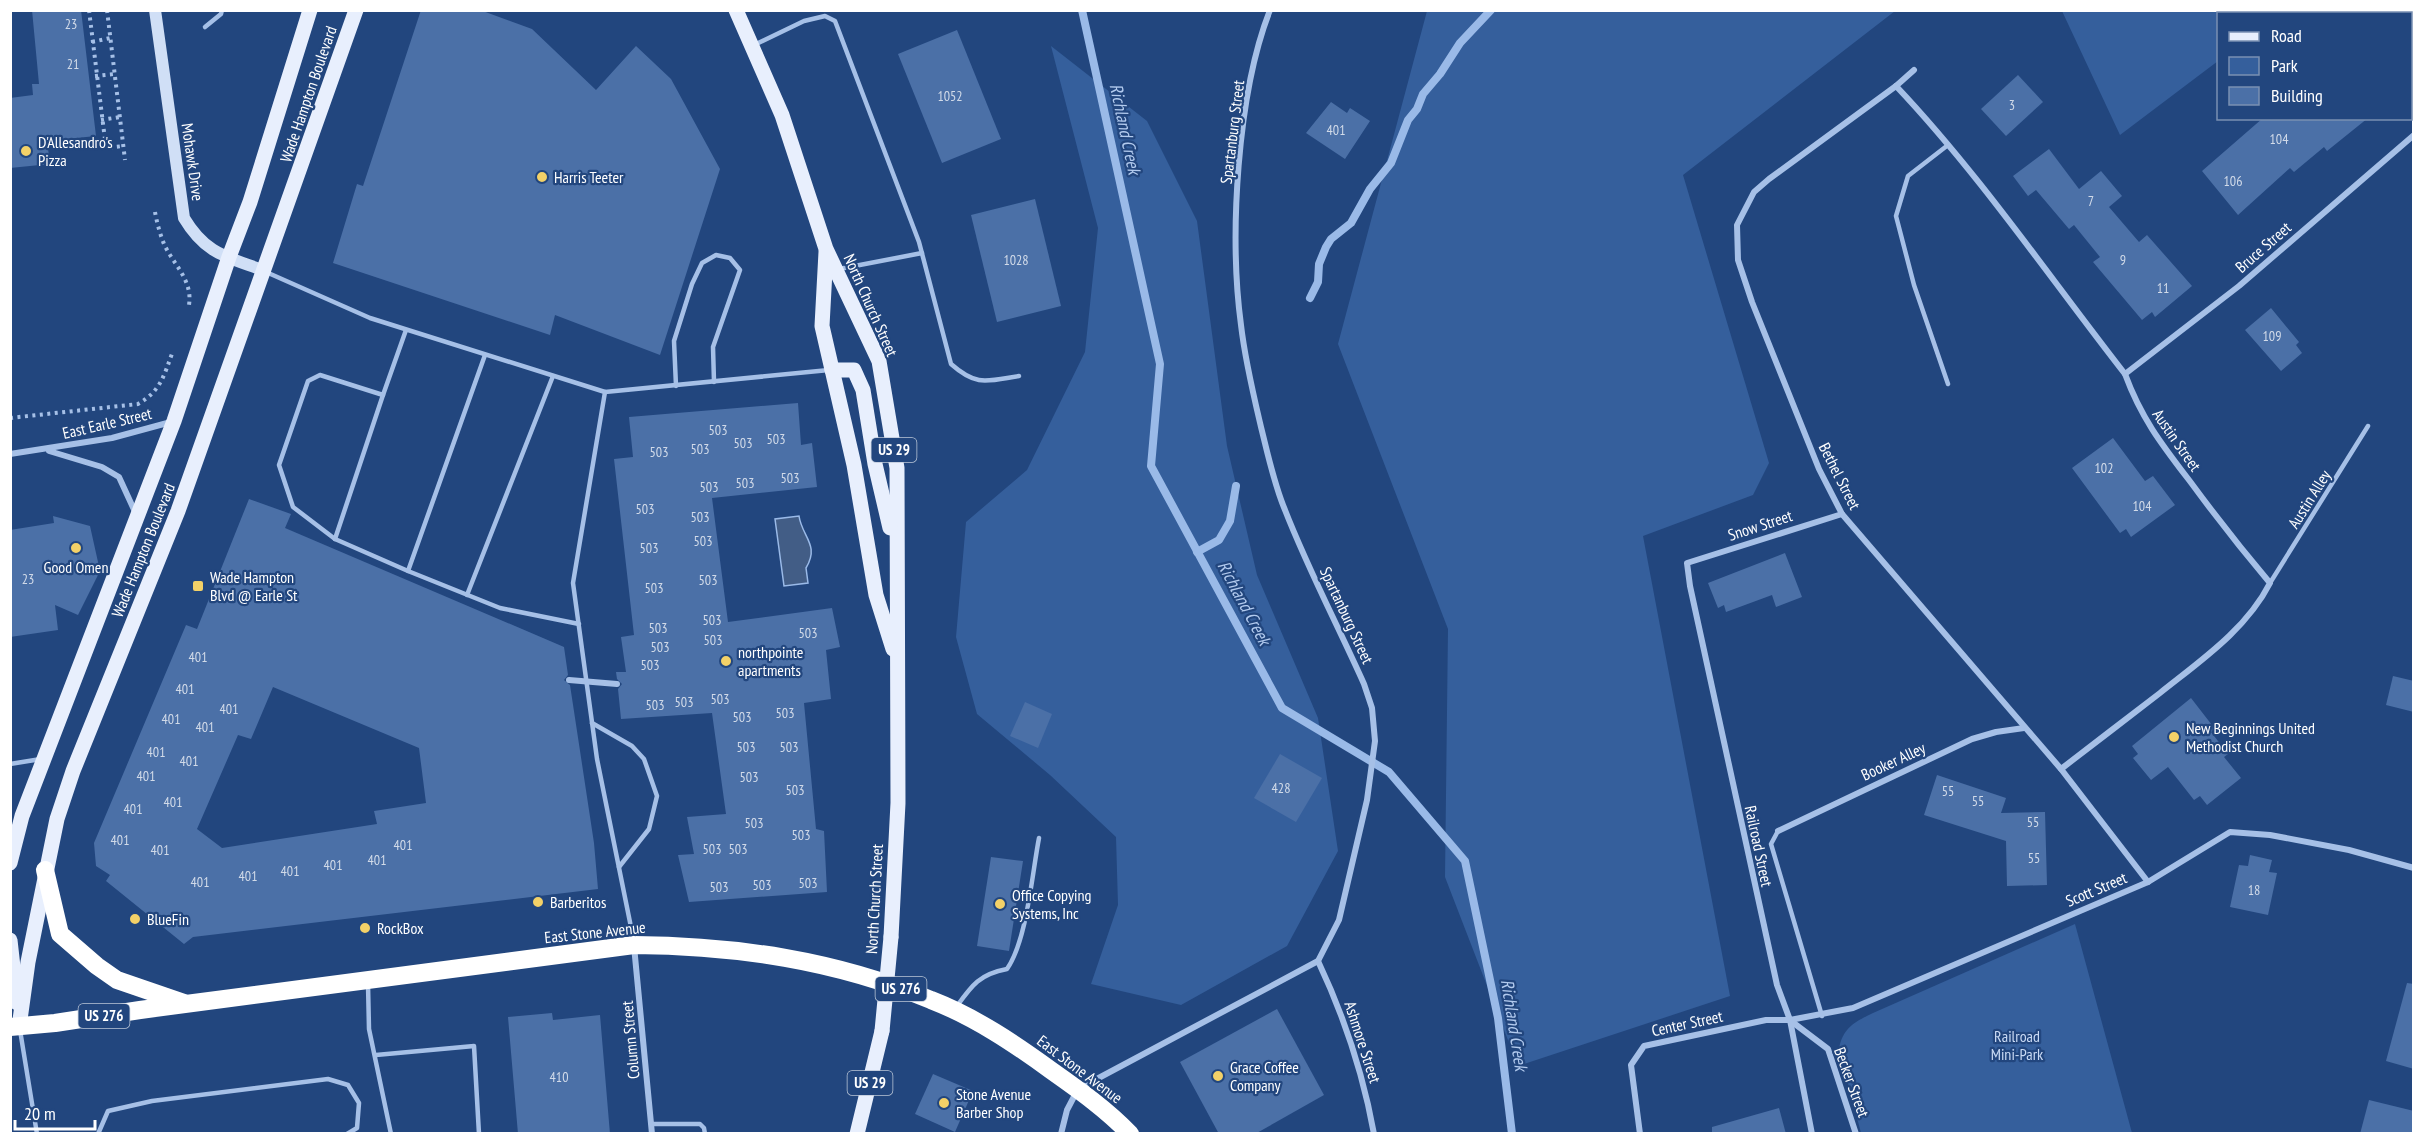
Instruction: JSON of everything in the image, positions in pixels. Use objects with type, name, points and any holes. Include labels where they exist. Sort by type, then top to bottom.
[{"type":"highway","points":[[45,870],[60,934],[117,980],[188,1004]]},
{"type":"highway","name":"East Stone Avenue","points":[[13,1028],[634,945],[700,946],[829,965],[932,1000],[988,1028],[1078,1089],[1130,1134]]},
{"type":"main road","name":"Wade Hampton Boulevard","points":[[10,863],[16,815],[44,759],[174,421],[229,257],[250,202],[310,10]]},
{"type":"main road","name":"Wade Hampton Boulevard","points":[[13,1028],[45,870],[57,819],[73,771],[178,511],[356,10]]},
{"type":"main road","name":"North Church Street","points":[[736,10],[783,115],[826,249],[830,271],[879,361],[897,468],[898,803],[891,937],[882,1031],[857,1134]]},
{"type":"main road","name":"North Church Street","points":[[830,271],[822,326],[854,465],[876,595],[898,663]]},
{"type":"main road","points":[[832,370],[854,370],[863,390],[875,464],[896,552]]},
{"type":"main road","points":[[10,940],[13,1028]]},
{"type":"street","name":"Mohawk Drive","points":[[155,10],[184,218],[194,236],[207,248],[265,271]]},
{"type":"street","name":"Spartanburg Street","points":[[1270,10],[1263,28],[1248,93],[1240,152],[1237,216],[1240,323],[1270,467],[1284,510],[1364,684],[1372,708],[1375,741],[1367,801],[1338,920],[1318,961]]},
{"type":"street","name":"Bethel Street","points":[[1914,70],[1896,86],[1754,192],[1737,225],[1738,260],[1752,302],[1819,469],[1842,514],[2061,769],[2148,882]]},
{"type":"street","name":"Austin Street","points":[[1896,86],[1948,145],[2125,374],[2135,401],[2149,427],[2229,535],[2270,583]]},
{"type":"street","name":"Bruce Street","points":[[2125,374],[2239,286],[2414,135]]},
{"type":"street","name":"East Earle Street","points":[[10,454],[112,438],[174,421]]},
{"type":"street","name":"East Earle Street","points":[[46,450],[102,467],[119,477],[138,517]]},
{"type":"street","name":"Snow Street","points":[[1687,563],[1842,514]]},
{"type":"street","name":"Railroad Street","points":[[1687,563],[1748,858],[1777,985],[1790,1020],[1812,1134]]},
{"type":"street","points":[[2061,769],[2192,668],[2244,622],[2270,583]]},
{"type":"street","points":[[569,680],[617,684]]},
{"type":"street","name":"Booker Alley","points":[[1778,831],[1972,739],[1996,732],[2024,728]]},
{"type":"street","name":"Scott Street","points":[[1790,1020],[1822,1016],[1853,1008],[2148,882],[2230,832],[2270,835],[2349,850],[2414,868]]},
{"type":"street","name":"Column Street","points":[[634,945],[652,1134]]},
{"type":"street","points":[[1061,1134],[1067,1110],[1078,1089],[1318,961]]},
{"type":"street","name":"Ashmore Street","points":[[1318,961],[1335,997],[1354,1052],[1374,1134]]},
{"type":"street","name":"Center Street","points":[[1640,1134],[1631,1065],[1644,1047],[1766,1020],[1790,1020]]},
{"type":"street","name":"Becker Street","points":[[1790,1020],[1828,1049],[1856,1134]]},
{"type":"lane","points":[[205,27],[221,14],[222,10]]},
{"type":"lane","points":[[752,46],[824,13],[835,21],[843,35],[922,253],[951,364],[965,376],[982,382],[1019,376]]},
{"type":"lane","points":[[1948,145],[1908,176],[1896,216],[1914,285],[1948,384]]},
{"type":"lane","points":[[830,271],[922,253]]},
{"type":"lane","points":[[676,386],[674,341],[692,284],[702,263],[716,255],[730,258],[740,270],[713,347],[714,382]]},
{"type":"lane","points":[[265,271],[370,318],[605,392],[832,370]]},
{"type":"lane","points":[[335,539],[406,330]]},
{"type":"lane","points":[[408,571],[485,355]]},
{"type":"lane","points":[[383,395],[320,375],[308,381],[279,465],[293,507],[335,539],[408,571],[500,608],[579,624]]},
{"type":"lane","points":[[467,595],[553,376]]},
{"type":"lane","points":[[605,392],[573,582],[597,759],[634,945]]},
{"type":"lane","name":"Austin Alley","points":[[2270,583],[2368,426]]},
{"type":"lane","points":[[592,723],[632,746],[644,759],[657,796],[649,829],[619,867]]},
{"type":"lane","points":[[10,764],[44,759]]},
{"type":"lane","points":[[1778,831],[1771,844],[1822,1016]]},
{"type":"lane","points":[[954,1010],[972,986],[989,972],[1007,969],[1013,960],[1024,924],[1039,838]]},
{"type":"lane","points":[[368,981],[369,1029],[391,1134]]},
{"type":"lane","points":[[13,1028],[37,1134]]},
{"type":"lane","points":[[376,1055],[474,1046],[479,1134]]},
{"type":"lane","points":[[98,1134],[108,1111],[152,1101],[328,1079],[348,1085],[359,1103],[357,1128],[347,1134]]},
{"type":"lane","points":[[651,1124],[700,1124],[705,1134]]},
{"type":"path","points":[[89,10],[95,76],[106,148],[123,146]]},
{"type":"path","points":[[107,10],[125,160]]},
{"type":"path","points":[[92,42],[110,38]]},
{"type":"path","points":[[95,76],[114,74]]},
{"type":"path","points":[[101,120],[120,117]]},
{"type":"path","points":[[155,212],[164,244],[180,267],[186,283],[190,302],[186,312]]},
{"type":"path","points":[[10,418],[138,404],[150,398],[159,387],[176,342]]},
{"type":"green space","points":[[1427,11],[1895,11],[1683,175],[1769,463],[1753,495],[1643,536],[1730,996],[1518,1066],[1445,877],[1448,629],[1338,344]]},
{"type":"green space","points":[[2062,11],[2285,11],[2217,12],[2217,62],[2120,135]]},
{"type":"green space","points":[[1051,46],[1147,121],[1197,221],[1227,446],[1257,575],[1318,718],[1338,851],[1287,946],[1181,1005],[1091,984],[1118,905],[1116,837],[1050,775],[977,714],[956,637],[966,522],[1027,470],[1085,352],[1098,228]]},
{"type":"green space","name":"Railroad Mini-Park","points":[[2075,924],[2132,1133],[1861,1133],[1839,1049],[1843,1035],[1851,1026],[1873,1013]]},
{"type":"shaded area","points":[[799,516],[811,547],[810,560],[806,568],[808,583],[784,586],[775,519]]},
{"type":"building","points":[[32,10],[81,10],[96,136],[47,141],[50,164],[10,168],[10,98],[33,95],[32,84],[39,84]]},
{"type":"building","name":"Harris Teeter","points":[[421,10],[480,10],[532,29],[596,90],[636,46],[671,79],[720,169],[660,355],[555,315],[550,335],[333,263],[357,184],[363,186]]},
{"type":"building","points":[[957,30],[1001,139],[942,163],[898,54]]},
{"type":"building","points":[[2018,75],[2043,102],[2006,136],[1981,109]]},
{"type":"building","points":[[1331,102],[1347,113],[1350,108],[1370,121],[1345,159],[1306,133]]},
{"type":"building","points":[[2261,120],[2366,120],[2327,151],[2324,147],[2294,172],[2290,168],[2238,215],[2202,171]]},
{"type":"building","points":[[2049,149],[2079,189],[2101,171],[2122,196],[2109,207],[2139,242],[2147,235],[2192,286],[2155,317],[2152,312],[2142,320],[2093,262],[2100,257],[2074,225],[2069,229],[2036,190],[2028,196],[2013,176]]},
{"type":"building","points":[[1035,199],[1061,306],[997,322],[971,215]]},
{"type":"building","points":[[2271,308],[2299,342],[2296,345],[2302,353],[2281,371],[2245,330]]},
{"type":"building","name":"northpointe apartments","points":[[798,403],[801,445],[812,443],[817,487],[712,498],[728,622],[832,608],[840,647],[826,650],[831,699],[804,703],[816,829],[824,831],[827,892],[689,902],[678,855],[694,854],[687,817],[726,814],[712,713],[621,719],[618,689],[622,684],[617,679],[616,672],[626,672],[621,637],[634,635],[614,459],[633,457],[629,417]]},
{"type":"building","points":[[2113,438],[2145,481],[2153,476],[2175,505],[2131,537],[2126,529],[2120,533],[2072,468]]},
{"type":"building","points":[[249,499],[291,514],[285,528],[564,647],[568,675],[564,680],[570,685],[594,843],[598,889],[193,937],[184,944],[106,881],[110,875],[96,866],[94,843],[186,625],[197,629]],"holes":[[[273,687],[419,748],[426,803],[374,811],[377,824],[222,848],[197,829],[238,735],[251,739]]]},
{"type":"building","points":[[53,516],[90,526],[100,571],[78,615],[55,605],[58,630],[10,637],[10,530],[54,523]]},
{"type":"building","points":[[1785,553],[1802,597],[1776,607],[1772,595],[1726,612],[1724,605],[1718,608],[1708,583]]},
{"type":"building","points":[[2393,676],[2414,681],[2414,712],[2386,705]]},
{"type":"building","points":[[2191,698],[2215,729],[2211,732],[2228,754],[2224,757],[2241,778],[2207,805],[2200,796],[2194,800],[2168,767],[2151,780],[2133,758],[2138,754],[2132,746]]},
{"type":"building","points":[[1025,702],[1052,714],[1038,748],[1010,736]]},
{"type":"building","points":[[1280,754],[1322,778],[1296,822],[1254,798]]},
{"type":"building","points":[[1937,775],[2006,798],[2001,813],[2045,812],[2047,885],[2007,886],[2006,841],[1924,815]]},
{"type":"building","points":[[2250,855],[2272,860],[2269,872],[2277,873],[2268,915],[2230,907],[2239,865],[2248,866]]},
{"type":"building","name":"Office Copying Systems, Inc","points":[[991,857],[1023,861],[1009,951],[977,946]]},
{"type":"building","points":[[2407,983],[2414,984],[2414,1069],[2386,1061]]},
{"type":"building","points":[[1277,1009],[1324,1095],[1255,1134],[1219,1134],[1180,1062]]},
{"type":"building","points":[[552,1013],[553,1020],[600,1015],[610,1134],[518,1134],[508,1017]]},
{"type":"building","name":"Stone Avenue Barber Shop","points":[[933,1074],[973,1091],[955,1132],[915,1114]]},
{"type":"building","points":[[2369,1100],[2414,1111],[2414,1134],[2360,1134]]},
{"type":"building","points":[[1779,1108],[1786,1134],[1712,1134],[1712,1127]]},
{"type":"waterway","name":"Richland Creek","points":[[1082,10],[1160,364],[1151,466],[1282,708],[1389,772],[1465,861],[1498,1018],[1512,1134]]},
{"type":"waterway","points":[[1310,298],[1318,282],[1319,264],[1331,239],[1351,223],[1370,189],[1391,163],[1408,120],[1417,109],[1423,94],[1440,74],[1460,43],[1491,10]]},
{"type":"waterway","points":[[1197,552],[1219,540],[1230,521],[1236,486]]},
{"type":"place","name":"D'Allesandro's Pizza","points":[[26,151]]},
{"type":"place","name":"Harris Teeter","points":[[542,177]]},
{"type":"place","name":"Good Omen","points":[[76,548]]},
{"type":"place","name":"Wade Hampton Blvd @ Earle St","points":[[198,586]]},
{"type":"place","name":"northpointe apartments","points":[[726,661]]},
{"type":"place","name":"New Beginnings United Methodist Church","points":[[2174,737]]},
{"type":"place","name":"Barberitos","points":[[538,902]]},
{"type":"place","name":"Office Copying Systems, Inc","points":[[1000,904]]},
{"type":"place","name":"BlueFin","points":[[135,919]]},
{"type":"place","name":"RockBox","points":[[365,928]]},
{"type":"place","name":"Grace Coffee Company","points":[[1218,1076]]},
{"type":"place","name":"Stone Avenue Barber Shop","points":[[944,1103]]}]
